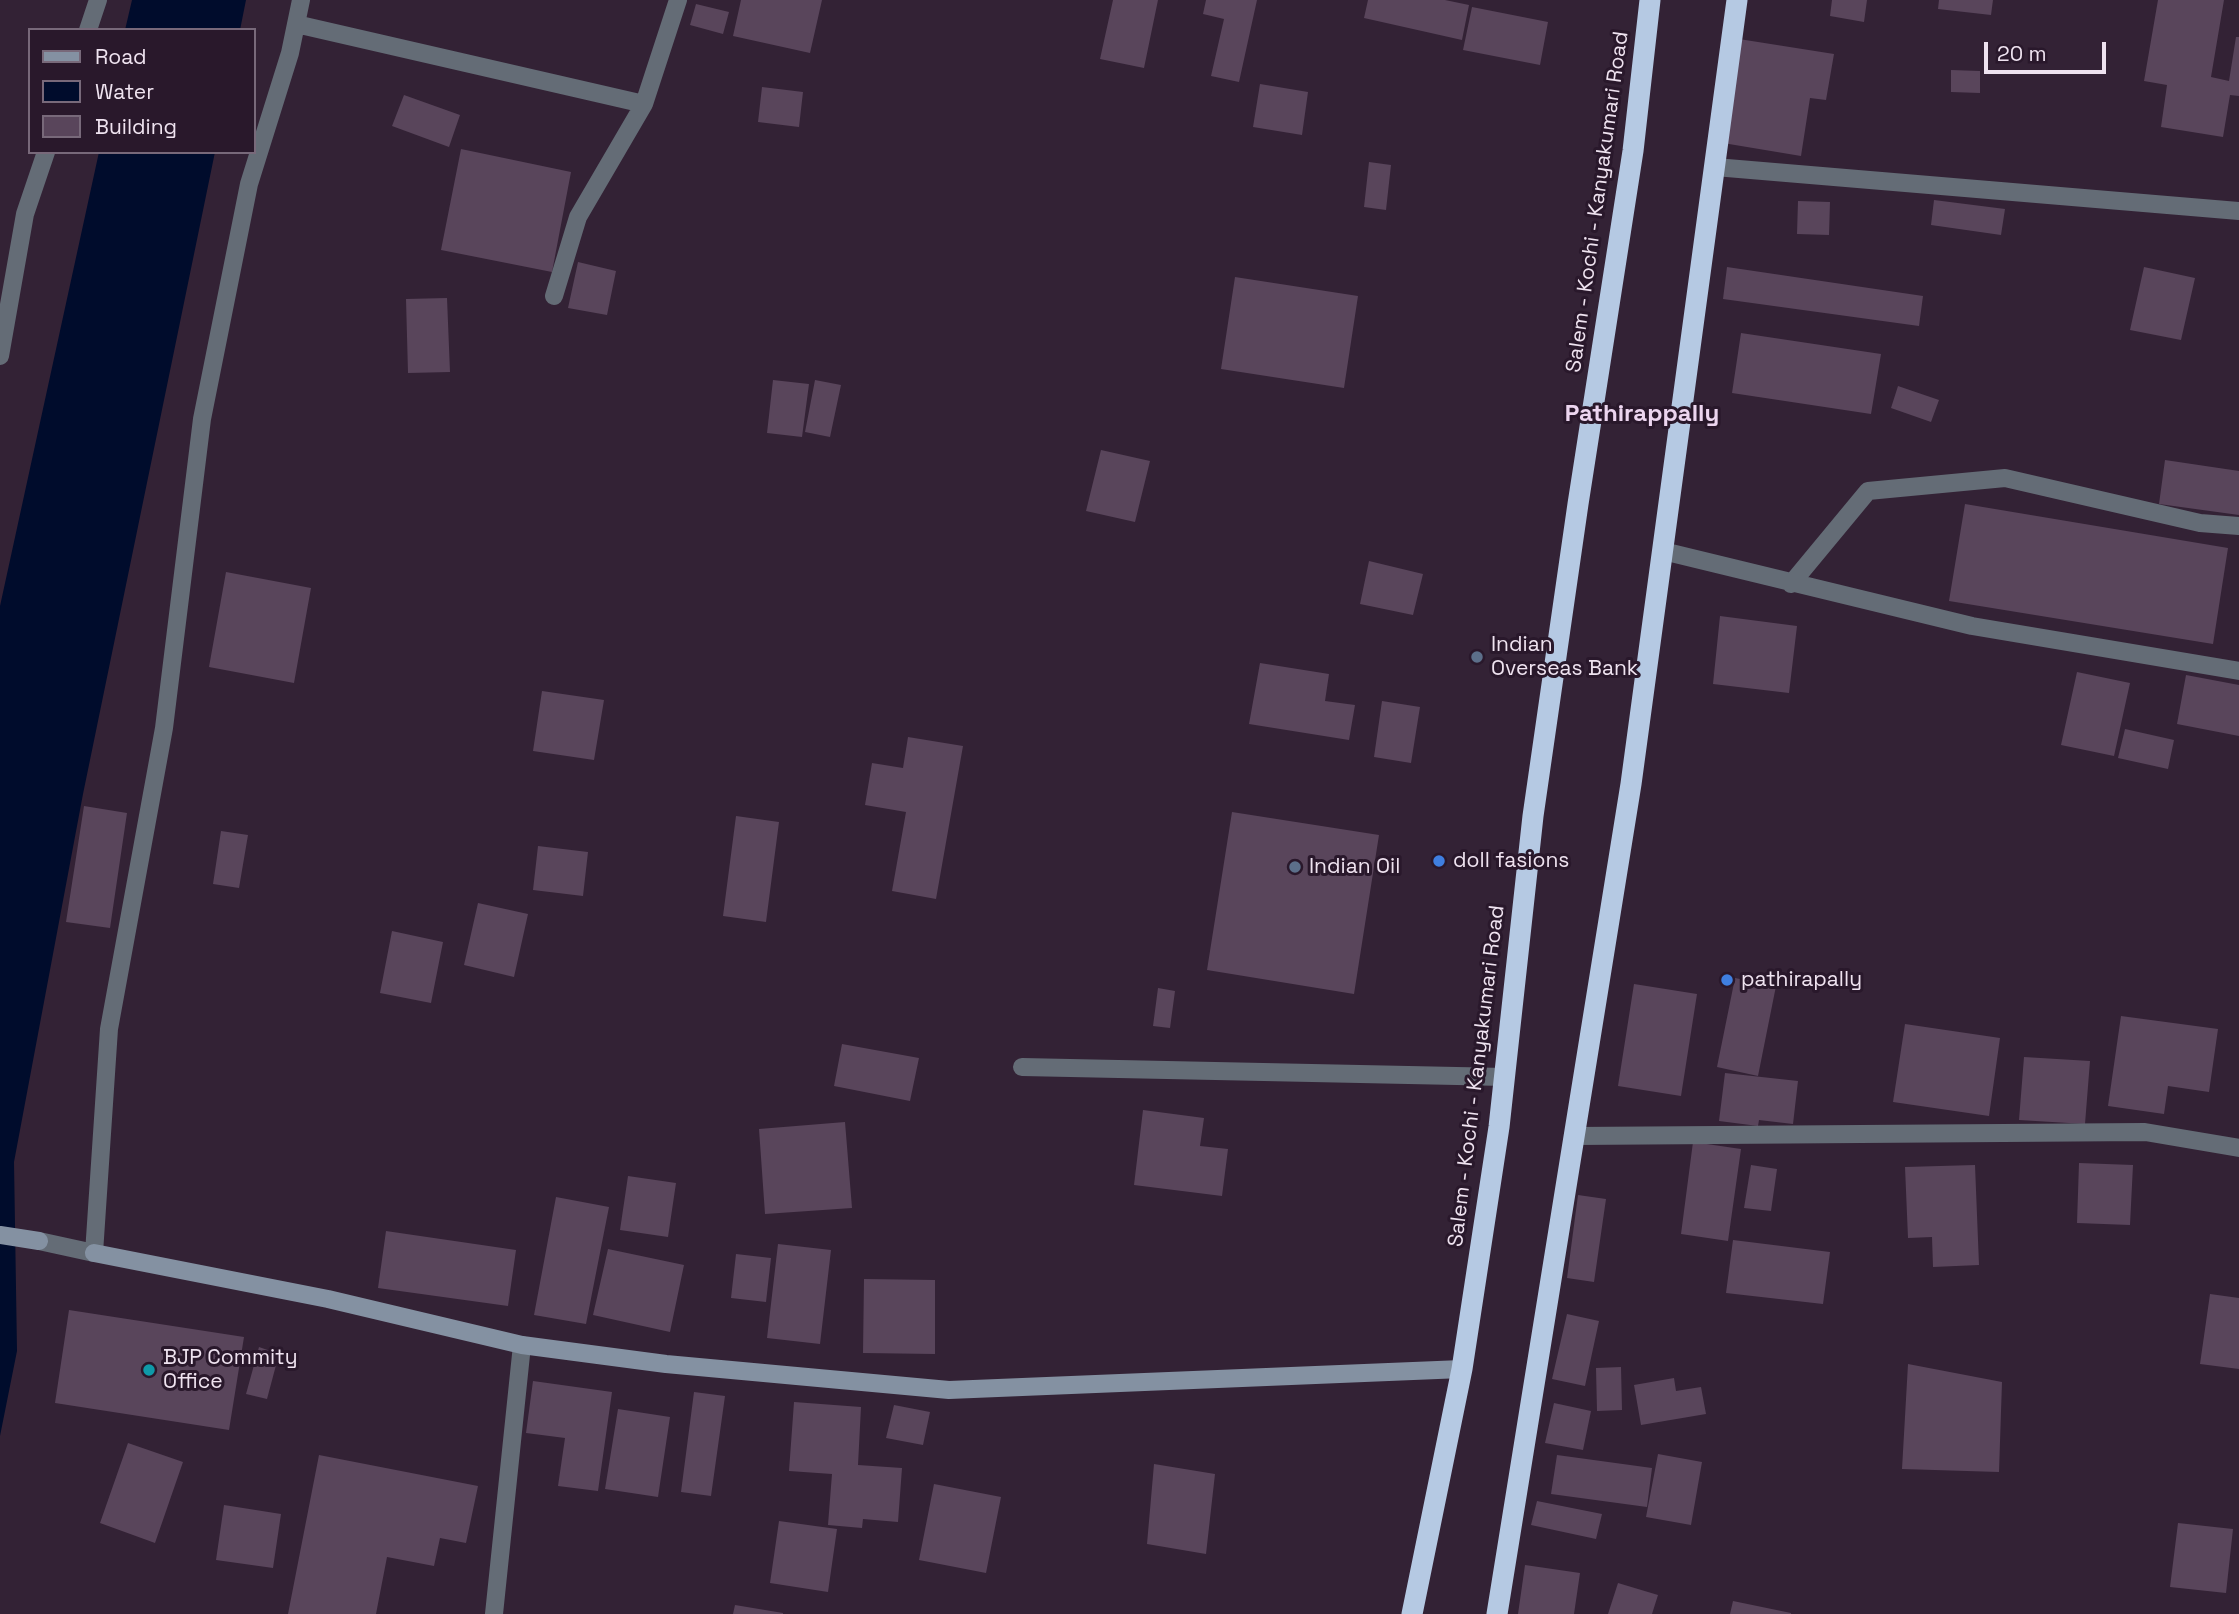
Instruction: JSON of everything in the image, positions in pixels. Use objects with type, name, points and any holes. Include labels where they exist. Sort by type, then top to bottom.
[{"type":"highway","name":"Salem - Kochi - Kanyakumari Road","points":[[1412,1614],[1462,1369],[1499,1127],[1534,816],[1578,504],[1633,151],[1650,0]]},
{"type":"highway","points":[[1497,1614],[1631,784],[1737,0]]},
{"type":"main road","points":[[0,1235],[39,1241]]},
{"type":"main road","points":[[94,1253],[328,1299],[522,1345],[666,1364],[949,1390],[1462,1369]]},
{"type":"street","points":[[89,28],[98,0]]},
{"type":"street","points":[[39,1241],[94,1253],[109,1029],[164,728],[202,419],[249,184],[290,53],[301,0]]},
{"type":"street","points":[[554,296],[578,217],[644,104],[678,0]]},
{"type":"street","points":[[296,24],[644,104]]},
{"type":"street","points":[[0,356],[25,214],[45,154]]},
{"type":"street","points":[[1715,167],[2239,211]]},
{"type":"street","points":[[1791,584],[1868,491],[2005,478],[2200,523],[2239,526]]},
{"type":"street","points":[[1662,551],[1972,626],[2239,671]]},
{"type":"street","points":[[1022,1067],[1504,1077]]},
{"type":"street","points":[[1575,1136],[2145,1132],[2239,1148]]},
{"type":"street","points":[[494,1614],[522,1345]]},
{"type":"water","points":[[132,0],[246,0],[240,28],[125,28]]},
{"type":"water","points":[[99,154],[215,154],[83,794],[14,1162],[17,1351],[0,1436],[0,606]]},
{"type":"building","points":[[741,0],[822,0],[810,53],[733,36]]},
{"type":"building","points":[[1113,0],[1158,0],[1144,68],[1100,59]]},
{"type":"building","points":[[1206,0],[1257,0],[1239,82],[1211,76],[1224,19],[1203,14]]},
{"type":"building","points":[[1368,0],[1445,0],[1469,5],[1462,40],[1364,18]]},
{"type":"building","points":[[1832,0],[1867,0],[1864,22],[1830,16]]},
{"type":"building","points":[[1939,0],[1993,0],[1991,15],[1938,9]]},
{"type":"building","points":[[2158,0],[2224,0],[2211,77],[2229,81],[2236,37],[2239,37],[2239,96],[2230,95],[2223,137],[2161,127],[2167,85],[2144,81]]},
{"type":"building","points":[[696,4],[729,12],[723,34],[690,25]]},
{"type":"building","points":[[1472,7],[1548,22],[1540,65],[1463,50]]},
{"type":"building","points":[[1739,39],[1834,54],[1826,100],[1810,98],[1801,156],[1723,143]]},
{"type":"building","points":[[1951,70],[1980,71],[1980,93],[1951,92]]},
{"type":"building","points":[[1260,84],[1308,92],[1302,135],[1253,127]]},
{"type":"building","points":[[762,87],[803,92],[799,127],[758,122]]},
{"type":"building","points":[[404,95],[460,115],[449,147],[392,126]]},
{"type":"building","points":[[461,149],[571,172],[552,272],[441,250]]},
{"type":"building","points":[[1369,162],[1391,165],[1386,210],[1364,207]]},
{"type":"building","points":[[1934,200],[2005,209],[2001,235],[1931,225]]},
{"type":"building","points":[[1798,201],[1830,202],[1829,235],[1797,234]]},
{"type":"building","points":[[578,262],[616,271],[607,315],[568,308]]},
{"type":"building","points":[[1727,267],[1923,296],[1919,326],[1723,299]]},
{"type":"building","points":[[2144,267],[2195,278],[2181,340],[2130,330]]},
{"type":"building","points":[[1235,277],[1358,296],[1344,388],[1221,369]]},
{"type":"building","points":[[447,298],[450,372],[408,373],[406,299]]},
{"type":"building","points":[[1741,333],[1881,354],[1871,414],[1732,393]]},
{"type":"building","points":[[773,380],[809,384],[802,437],[767,433]]},
{"type":"building","points":[[815,380],[841,385],[830,437],[805,432]]},
{"type":"building","points":[[1898,386],[1939,400],[1931,422],[1891,408]]},
{"type":"building","points":[[1101,450],[1150,461],[1135,522],[1086,511]]},
{"type":"building","points":[[2165,460],[2239,471],[2239,515],[2159,504]]},
{"type":"building","points":[[1965,504],[2228,548],[2213,644],[1949,601]]},
{"type":"building","points":[[1369,561],[1423,574],[1413,615],[1360,604]]},
{"type":"building","points":[[226,572],[311,588],[294,683],[209,667]]},
{"type":"building","points":[[1720,616],[1797,626],[1789,693],[1713,684]]},
{"type":"building","points":[[1260,663],[1329,674],[1325,701],[1355,705],[1349,740],[1249,724]]},
{"type":"building","points":[[2077,672],[2130,683],[2114,756],[2061,745]]},
{"type":"building","points":[[2186,675],[2239,685],[2239,736],[2177,724]]},
{"type":"building","points":[[542,691],[604,700],[594,760],[533,751]]},
{"type":"building","points":[[1382,701],[1420,707],[1411,763],[1374,757]]},
{"type":"building","points":[[2125,729],[2174,740],[2168,769],[2118,758]]},
{"type":"building","points":[[908,737],[963,746],[936,899],[892,891],[906,812],[865,805],[872,763],[903,768]]},
{"type":"building","points":[[84,806],[127,813],[110,928],[66,922]]},
{"type":"building","points":[[1232,812],[1379,835],[1354,994],[1207,970]]},
{"type":"building","points":[[736,816],[779,822],[766,922],[723,916]]},
{"type":"building","points":[[221,831],[248,835],[239,888],[213,884]]},
{"type":"building","points":[[538,846],[588,852],[583,896],[533,890]]},
{"type":"building","points":[[478,903],[528,914],[514,977],[464,965]]},
{"type":"building","points":[[392,931],[443,942],[431,1003],[380,993]]},
{"type":"building","points":[[1735,978],[1776,986],[1758,1076],[1717,1067]]},
{"type":"building","points":[[1634,984],[1697,994],[1681,1096],[1618,1086]]},
{"type":"building","points":[[1158,988],[1175,991],[1170,1028],[1153,1026]]},
{"type":"building","points":[[2121,1016],[2218,1029],[2209,1092],[2168,1086],[2164,1114],[2108,1106]]},
{"type":"building","points":[[1905,1024],[2000,1038],[1989,1116],[1893,1102]]},
{"type":"building","points":[[842,1044],[919,1058],[910,1101],[834,1086]]},
{"type":"building","points":[[2024,1057],[2090,1061],[2085,1124],[2019,1120]]},
{"type":"building","points":[[1725,1073],[1798,1081],[1793,1124],[1759,1120],[1758,1126],[1719,1121]]},
{"type":"building","points":[[1143,1110],[1204,1118],[1200,1146],[1228,1149],[1222,1196],[1134,1185]]},
{"type":"building","points":[[845,1122],[852,1208],[765,1214],[759,1129]]},
{"type":"building","points":[[1693,1142],[1741,1149],[1728,1241],[1681,1234]]},
{"type":"building","points":[[2079,1163],[2133,1165],[2130,1225],[2077,1223]]},
{"type":"building","points":[[1751,1165],[1777,1169],[1771,1211],[1744,1208]]},
{"type":"building","points":[[1975,1165],[1979,1265],[1933,1267],[1932,1237],[1908,1238],[1905,1167]]},
{"type":"building","points":[[628,1176],[676,1183],[668,1237],[620,1230]]},
{"type":"building","points":[[1578,1195],[1606,1199],[1594,1282],[1567,1278]]},
{"type":"building","points":[[556,1197],[609,1207],[586,1324],[534,1315]]},
{"type":"building","points":[[386,1231],[516,1250],[508,1306],[378,1288]]},
{"type":"building","points":[[1733,1240],[1830,1252],[1823,1304],[1726,1293]]},
{"type":"building","points":[[778,1244],[831,1250],[820,1344],[767,1338]]},
{"type":"building","points":[[608,1249],[684,1265],[670,1332],[593,1315]]},
{"type":"building","points":[[736,1254],[771,1258],[766,1302],[731,1298]]},
{"type":"building","points":[[864,1279],[935,1280],[935,1354],[863,1353]]},
{"type":"building","points":[[2210,1294],[2239,1298],[2239,1369],[2200,1364]]},
{"type":"building","name":"BJP Commity Office","points":[[69,1310],[244,1337],[229,1430],[55,1403]]},
{"type":"building","points":[[1567,1314],[1599,1321],[1585,1386],[1552,1379]]},
{"type":"building","points":[[259,1347],[279,1354],[267,1399],[246,1394]]},
{"type":"building","points":[[1908,1364],[2002,1382],[1999,1472],[1902,1469]]},
{"type":"building","points":[[1621,1367],[1622,1410],[1597,1411],[1596,1368]]},
{"type":"building","points":[[1674,1378],[1676,1391],[1701,1387],[1706,1414],[1641,1425],[1634,1385]]},
{"type":"building","points":[[533,1381],[612,1392],[598,1491],[558,1486],[565,1438],[526,1433]]},
{"type":"building","points":[[694,1392],[725,1396],[711,1496],[681,1492]]},
{"type":"building","points":[[794,1402],[861,1407],[858,1465],[902,1468],[898,1522],[863,1519],[862,1528],[828,1525],[832,1474],[789,1471]]},
{"type":"building","points":[[1554,1403],[1591,1411],[1583,1450],[1545,1443]]},
{"type":"building","points":[[894,1405],[930,1412],[923,1445],[886,1438]]},
{"type":"building","points":[[618,1409],[670,1417],[658,1497],[605,1489]]},
{"type":"building","points":[[128,1443],[183,1462],[155,1543],[100,1523]]},
{"type":"building","points":[[1658,1454],[1702,1462],[1691,1525],[1646,1517]]},
{"type":"building","points":[[319,1455],[478,1486],[466,1543],[440,1538],[434,1566],[387,1557],[376,1614],[288,1614]]},
{"type":"building","points":[[1557,1455],[1652,1468],[1647,1507],[1551,1494]]},
{"type":"building","points":[[1154,1464],[1215,1474],[1206,1554],[1147,1544]]},
{"type":"building","points":[[934,1484],[1001,1497],[986,1573],[919,1560]]},
{"type":"building","points":[[1537,1501],[1602,1514],[1596,1539],[1531,1525]]},
{"type":"building","points":[[224,1505],[281,1514],[273,1568],[216,1560]]},
{"type":"building","points":[[779,1521],[837,1529],[828,1592],[770,1583]]},
{"type":"building","points":[[2178,1523],[2233,1529],[2226,1593],[2170,1587]]},
{"type":"building","points":[[1525,1565],[1580,1573],[1574,1614],[1518,1614]]},
{"type":"building","points":[[1618,1583],[1658,1595],[1652,1614],[1608,1614]]},
{"type":"building","points":[[1733,1601],[1791,1613],[1791,1614],[1730,1614]]},
{"type":"building","points":[[735,1605],[783,1613],[783,1614],[733,1614]]},
{"type":"place","name":"Indian Overseas Bank","points":[[1477,657]]},
{"type":"place","name":"doll fasions","points":[[1439,861]]},
{"type":"place","name":"Indian Oil","points":[[1295,867]]},
{"type":"place","name":"pathirapally","points":[[1727,980]]},
{"type":"place","name":"BJP Commity Office","points":[[149,1370]]},
{"type":"district","name":"Pathirappally","points":[[1642,414]]}]
